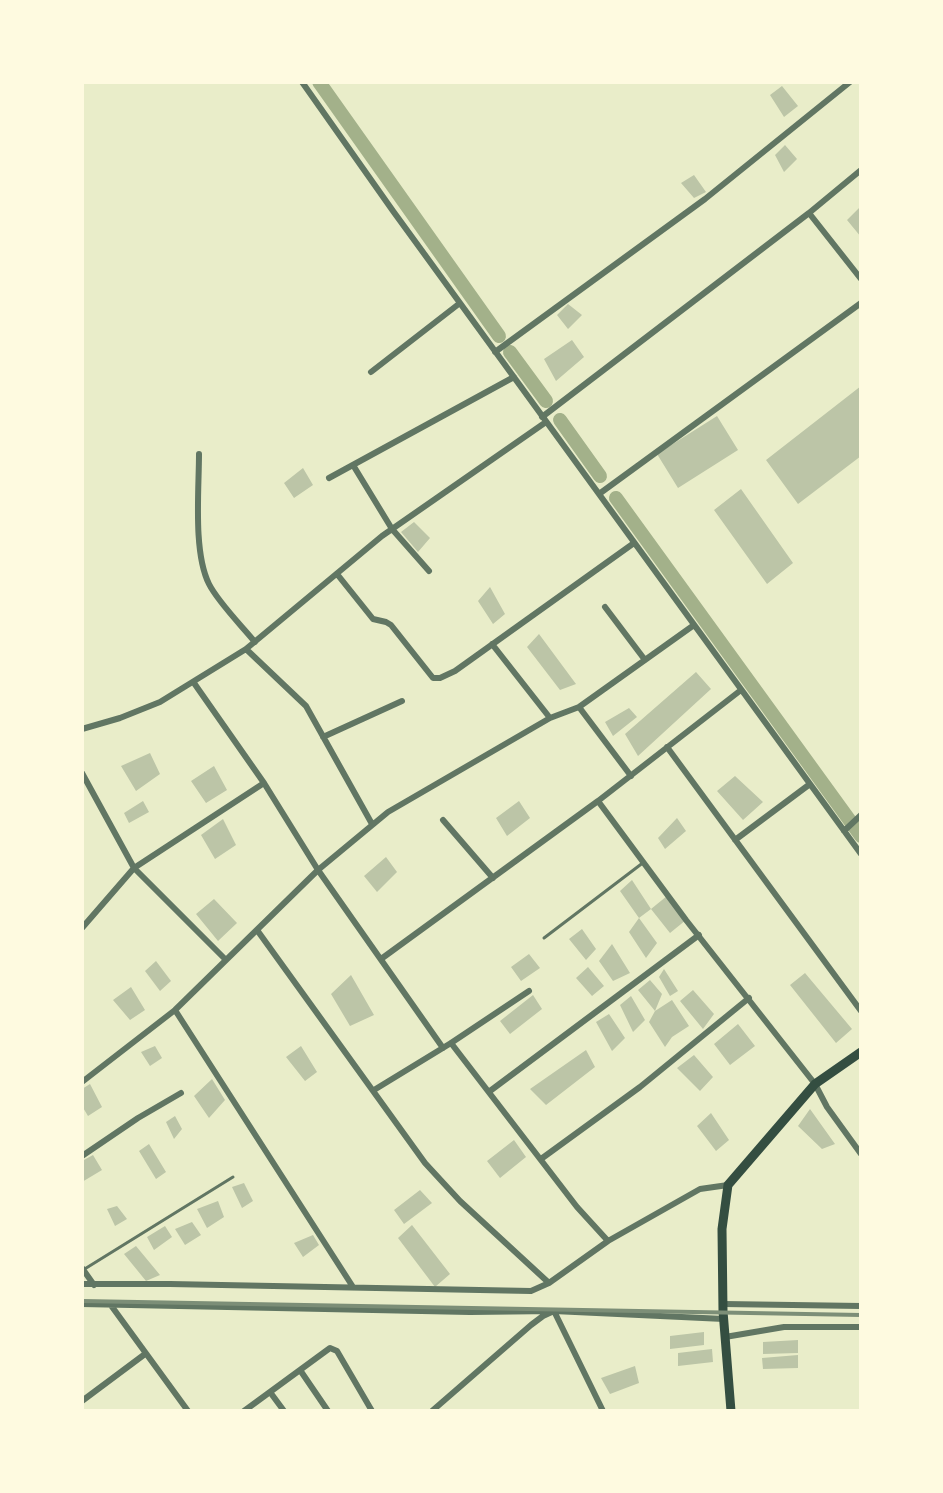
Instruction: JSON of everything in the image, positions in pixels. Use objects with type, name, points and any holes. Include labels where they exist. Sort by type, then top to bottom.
[{"type":"main road","points":[[731,1411],[724,1319],[722,1229],[728,1185],[815,1084],[861,1052]]},
{"type":"street","points":[[302,82],[861,854]]},
{"type":"street","points":[[495,352],[705,199],[850,82]]},
{"type":"street","points":[[82,729],[160,702],[246,649],[392,529],[544,419],[861,170]]},
{"type":"street","points":[[809,213],[861,279]]},
{"type":"street","points":[[371,372],[460,303]]},
{"type":"street","points":[[599,494],[861,303]]},
{"type":"street","points":[[329,478],[514,377]]},
{"type":"street","points":[[199,454],[198,531],[206,576],[212,589],[255,642]]},
{"type":"street","points":[[353,465],[392,529],[429,571]]},
{"type":"street","points":[[337,574],[373,619],[391,625],[433,678],[440,678],[455,671],[634,543]]},
{"type":"street","points":[[605,607],[645,660]]},
{"type":"street","points":[[82,1082],[175,1010],[318,870],[388,812],[550,718],[579,707],[694,625]]},
{"type":"street","points":[[492,644],[550,718]]},
{"type":"street","points":[[246,649],[306,706],[372,824]]},
{"type":"street","points":[[194,683],[264,783],[318,870],[443,1048]]},
{"type":"street","points":[[381,959],[598,801],[741,690]]},
{"type":"street","points":[[323,737],[402,701]]},
{"type":"street","points":[[579,707],[631,776]]},
{"type":"street","points":[[667,747],[861,1011]]},
{"type":"street","points":[[82,773],[134,868],[226,960]]},
{"type":"street","points":[[82,928],[134,868],[264,783]]},
{"type":"street","points":[[735,840],[810,784]]},
{"type":"street","points":[[598,801],[815,1084],[827,1107],[861,1154]]},
{"type":"street","points":[[844,831],[861,815]]},
{"type":"street","points":[[443,820],[493,878]]},
{"type":"street","points":[[257,930],[425,1163],[460,1201],[549,1283]]},
{"type":"street","points":[[490,1091],[699,935]]},
{"type":"street","points":[[374,1090],[529,991]]},
{"type":"street","points":[[541,1159],[640,1087],[749,998]]},
{"type":"street","points":[[175,1010],[353,1287]]},
{"type":"street","points":[[451,1043],[577,1207],[608,1241]]},
{"type":"street","points":[[82,1156],[181,1093]]},
{"type":"street","points":[[82,1284],[538,1289],[608,1241],[700,1189],[728,1185]]},
{"type":"street","points":[[83,1269],[94,1285]]},
{"type":"street","points":[[82,1304],[554,1311],[724,1319]]},
{"type":"street","points":[[110,1304],[183,1409]]},
{"type":"street","points":[[724,1304],[861,1306]]},
{"type":"street","points":[[432,1411],[531,1325],[554,1311]]},
{"type":"street","points":[[554,1311],[603,1411]]},
{"type":"street","points":[[725,1337],[784,1327],[861,1327]]},
{"type":"street","points":[[244,1411],[326,1350],[334,1349],[372,1411]]},
{"type":"street","points":[[82,1401],[145,1354]]},
{"type":"street","points":[[300,1370],[328,1411]]},
{"type":"street","points":[[270,1392],[284,1411]]},
{"type":"lane","points":[[544,938],[644,862]]},
{"type":"lane","points":[[83,1269],[233,1177]]},
{"type":"building","points":[[782,86],[798,106],[784,117],[770,95]]},
{"type":"building","points":[[785,145],[797,159],[784,172],[775,155]]},
{"type":"building","points":[[694,175],[706,192],[694,198],[681,183]]},
{"type":"building","points":[[861,206],[861,237],[847,220]]},
{"type":"building","points":[[568,304],[582,315],[568,329],[557,315]]},
{"type":"building","points":[[572,340],[584,357],[556,381],[544,359]]},
{"type":"building","points":[[861,386],[861,456],[798,504],[766,460]]},
{"type":"building","points":[[717,416],[738,450],[678,488],[657,454]]},
{"type":"building","points":[[303,468],[313,485],[294,498],[284,483]]},
{"type":"building","points":[[741,489],[793,563],[767,584],[714,510]]},
{"type":"building","points":[[414,522],[430,538],[418,552],[401,532]]},
{"type":"building","points":[[490,587],[505,614],[493,624],[478,601]]},
{"type":"building","points":[[539,634],[576,684],[560,690],[527,647]]},
{"type":"building","points":[[696,672],[711,689],[638,756],[625,734]]},
{"type":"building","points":[[629,708],[637,717],[613,736],[605,722]]},
{"type":"building","points":[[150,753],[160,774],[136,791],[121,766]]},
{"type":"building","points":[[214,766],[227,790],[206,803],[191,781]]},
{"type":"building","points":[[735,776],[763,802],[743,820],[717,791]]},
{"type":"building","points":[[143,801],[149,812],[129,823],[124,813]]},
{"type":"building","points":[[519,801],[530,818],[507,836],[496,818]]},
{"type":"building","points":[[677,818],[686,831],[665,849],[658,838]]},
{"type":"building","points":[[223,819],[236,845],[215,859],[201,835]]},
{"type":"building","points":[[386,857],[397,872],[377,892],[364,876]]},
{"type":"building","points":[[632,880],[651,909],[639,918],[620,891]]},
{"type":"building","points":[[667,896],[686,920],[670,933],[651,909]]},
{"type":"building","points":[[214,899],[237,923],[218,941],[196,914]]},
{"type":"building","points":[[639,918],[657,943],[646,958],[629,932]]},
{"type":"building","points":[[582,929],[596,949],[586,960],[569,939]]},
{"type":"building","points":[[612,944],[630,973],[613,981],[599,961]]},
{"type":"building","points":[[529,954],[540,968],[521,981],[511,967]]},
{"type":"building","points":[[156,961],[171,981],[160,991],[145,971]]},
{"type":"building","points":[[588,967],[604,986],[592,996],[576,978]]},
{"type":"building","points":[[664,969],[678,991],[670,996],[659,977]]},
{"type":"building","points":[[805,973],[852,1029],[836,1043],[790,985]]},
{"type":"building","points":[[351,975],[374,1015],[350,1026],[331,994]]},
{"type":"building","points":[[650,980],[662,994],[655,1011],[638,990]]},
{"type":"building","points":[[131,987],[145,1010],[130,1020],[113,1000]]},
{"type":"building","points":[[693,990],[714,1014],[703,1029],[680,1001]]},
{"type":"building","points":[[533,995],[542,1009],[510,1034],[500,1021]]},
{"type":"building","points":[[631,996],[645,1020],[633,1032],[620,1005]]},
{"type":"building","points":[[672,1000],[689,1026],[672,1037],[665,1047],[649,1022],[655,1011]]},
{"type":"building","points":[[609,1014],[625,1038],[612,1051],[596,1022]]},
{"type":"building","points":[[738,1024],[755,1046],[730,1065],[714,1044]]},
{"type":"building","points":[[155,1046],[162,1058],[150,1066],[141,1052]]},
{"type":"building","points":[[301,1046],[317,1072],[305,1081],[286,1057]]},
{"type":"building","points":[[586,1050],[595,1067],[546,1105],[530,1089]]},
{"type":"building","points":[[694,1055],[713,1077],[700,1091],[677,1068]]},
{"type":"building","points":[[212,1079],[225,1100],[209,1118],[194,1096]]},
{"type":"building","points":[[90,1084],[102,1107],[88,1116],[82,1106],[82,1089]]},
{"type":"building","points":[[810,1109],[835,1144],[822,1149],[798,1126]]},
{"type":"building","points":[[711,1113],[729,1140],[716,1151],[697,1126]]},
{"type":"building","points":[[175,1116],[182,1129],[174,1139],[166,1122]]},
{"type":"building","points":[[514,1140],[526,1157],[500,1178],[487,1161]]},
{"type":"building","points":[[149,1144],[166,1172],[156,1179],[139,1151]]},
{"type":"building","points":[[93,1155],[102,1170],[82,1182],[82,1161]]},
{"type":"building","points":[[244,1183],[253,1201],[242,1208],[232,1187]]},
{"type":"building","points":[[420,1190],[432,1203],[404,1224],[394,1210]]},
{"type":"building","points":[[218,1201],[224,1217],[207,1228],[197,1209]]},
{"type":"building","points":[[117,1206],[127,1219],[115,1226],[107,1209]]},
{"type":"building","points":[[192,1222],[201,1235],[185,1245],[175,1229]]},
{"type":"building","points":[[412,1225],[450,1274],[435,1287],[398,1238]]},
{"type":"building","points":[[165,1226],[172,1237],[154,1250],[147,1237]]},
{"type":"building","points":[[313,1235],[319,1245],[303,1257],[294,1243]]},
{"type":"building","points":[[136,1246],[160,1275],[146,1281],[124,1254]]},
{"type":"building","points":[[704,1332],[704,1345],[670,1349],[670,1336]]},
{"type":"building","points":[[798,1340],[798,1353],[763,1354],[763,1342]]},
{"type":"building","points":[[712,1349],[713,1362],[678,1366],[678,1353]]},
{"type":"building","points":[[798,1355],[798,1368],[763,1369],[762,1358]]},
{"type":"building","points":[[635,1366],[639,1383],[610,1394],[601,1378]]},
{"type":"waterway","points":[[319,82],[499,336]]},
{"type":"waterway","points":[[510,352],[546,401]]},
{"type":"waterway","points":[[560,420],[600,476]]},
{"type":"waterway","points":[[616,498],[861,836]]},
{"type":"railway","points":[[82,1301],[861,1315]]}]
